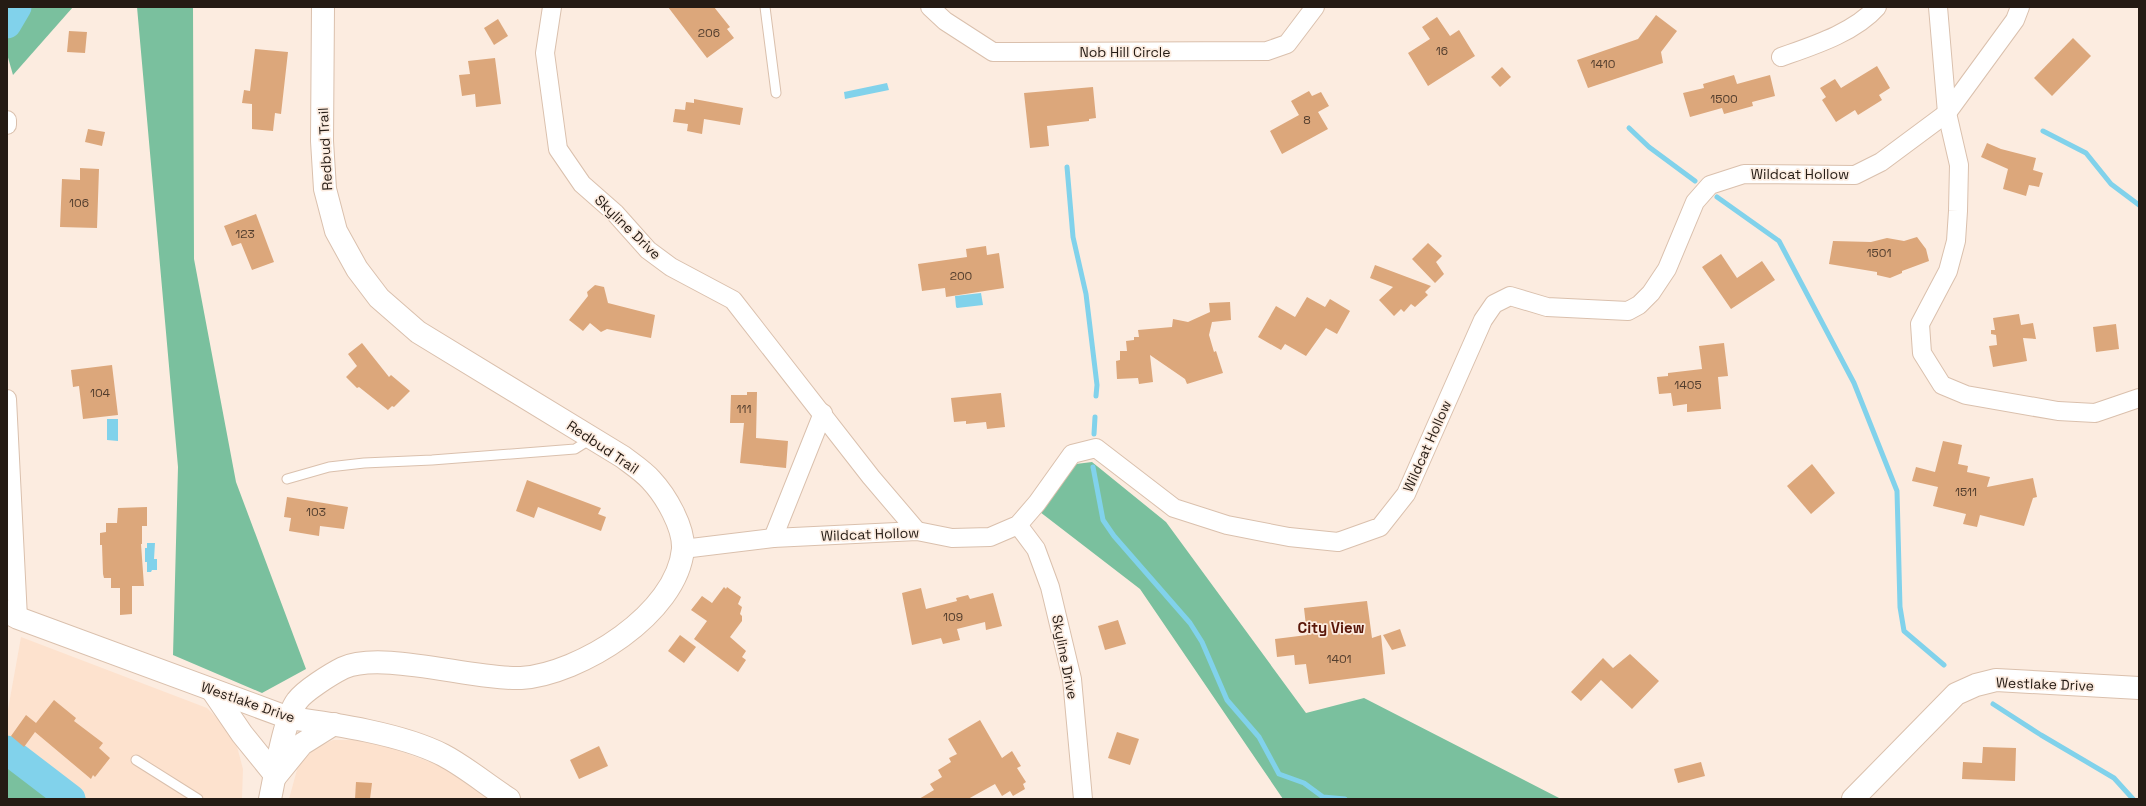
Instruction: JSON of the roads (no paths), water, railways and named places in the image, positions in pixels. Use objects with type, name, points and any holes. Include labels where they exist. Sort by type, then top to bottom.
[{"type":"street","name":"Redbud Trail","points":[[270,799],[289,718],[297,701],[310,690],[344,668],[361,663],[386,662],[487,677],[522,678],[557,670],[588,657],[611,644],[634,626],[657,603],[675,580],[683,549],[677,517],[652,480],[622,457],[592,438],[418,332],[379,298],[357,269],[336,231],[325,189],[322,141],[323,7]]},
{"type":"street","name":"Skyline Drive","points":[[552,7],[545,53],[558,149],[582,184],[615,213],[648,250],[671,267],[733,300],[823,413],[871,477],[917,531]]},
{"type":"street","name":"Nob Hill Circle","points":[[930,7],[946,22],[993,52],[1141,53],[1267,52],[1287,44],[1315,7]]},
{"type":"street","points":[[1781,57],[1818,44],[1843,32],[1877,7]]},
{"type":"street","points":[[1938,7],[1947,113],[1959,165],[1956,241],[1948,271],[1920,324],[1922,353],[1942,385],[1966,396],[2058,411],[2094,413],[2139,398]]},
{"type":"street","name":"Wildcat Hollow","points":[[683,549],[773,538],[917,531],[952,538],[990,537],[1018,525],[1037,503],[1072,454],[1096,448],[1174,508],[1227,525],[1289,537],[1338,542],[1380,527],[1406,494],[1483,320],[1494,304],[1510,296],[1547,307],[1628,311],[1639,305],[1651,293],[1667,269],[1695,202],[1710,185],[1744,174],[1855,175],[1881,162],[1947,113],[2015,20],[2020,7]]},
{"type":"street","points":[[7,399],[13,615]]},
{"type":"street","points":[[773,538],[823,413]]},
{"type":"street","name":"Skyline Drive","points":[[1018,525],[1036,549],[1050,587],[1070,672],[1083,799]]},
{"type":"street","name":"Westlake Drive","points":[[13,615],[289,718],[334,724],[406,742],[443,755],[509,799]]},
{"type":"street","name":"Westlake Drive","points":[[1853,799],[1956,694],[1976,685],[1996,680],[2025,680],[2139,688]]},
{"type":"street","points":[[212,690],[242,734],[276,776],[302,744],[334,724]]},
{"type":"lane","points":[[765,7],[776,93]]},
{"type":"lane","points":[[288,478],[329,467],[364,463],[432,460],[575,449],[592,438]]},
{"type":"lane","points":[[136,760],[198,799]]},
{"type":"water","points":[[887,83],[889,90],[845,99],[844,92]]},
{"type":"water","points":[[981,293],[983,305],[956,307],[955,296]]},
{"type":"water","points":[[107,419],[118,419],[118,441],[107,440]]},
{"type":"water","points":[[147,543],[155,543],[154,559],[157,559],[157,570],[152,570],[151,572],[147,572],[147,562],[145,562],[145,548],[147,548]]},
{"type":"waterway","points":[[7,24],[17,7]]},
{"type":"waterway","points":[[1629,128],[1649,147],[1695,181]]},
{"type":"waterway","points":[[2043,131],[2086,153],[2111,184],[2139,205]]},
{"type":"waterway","points":[[1067,167],[1073,237],[1086,294],[1097,385],[1096,396]]},
{"type":"waterway","points":[[1717,197],[1779,241],[1854,383],[1897,491],[1900,607],[1904,631],[1944,665]]},
{"type":"waterway","points":[[1094,434],[1095,417]]},
{"type":"waterway","points":[[1093,467],[1103,520],[1114,536],[1190,623],[1202,642],[1227,700],[1259,737],[1279,774],[1304,783],[1323,797],[1345,799]]},
{"type":"waterway","points":[[1993,704],[2041,735],[2114,778],[2133,799]]},
{"type":"waterway","points":[[7,750],[71,799]]},
{"type":"district","name":"City View","points":[[1331,628]]}]
